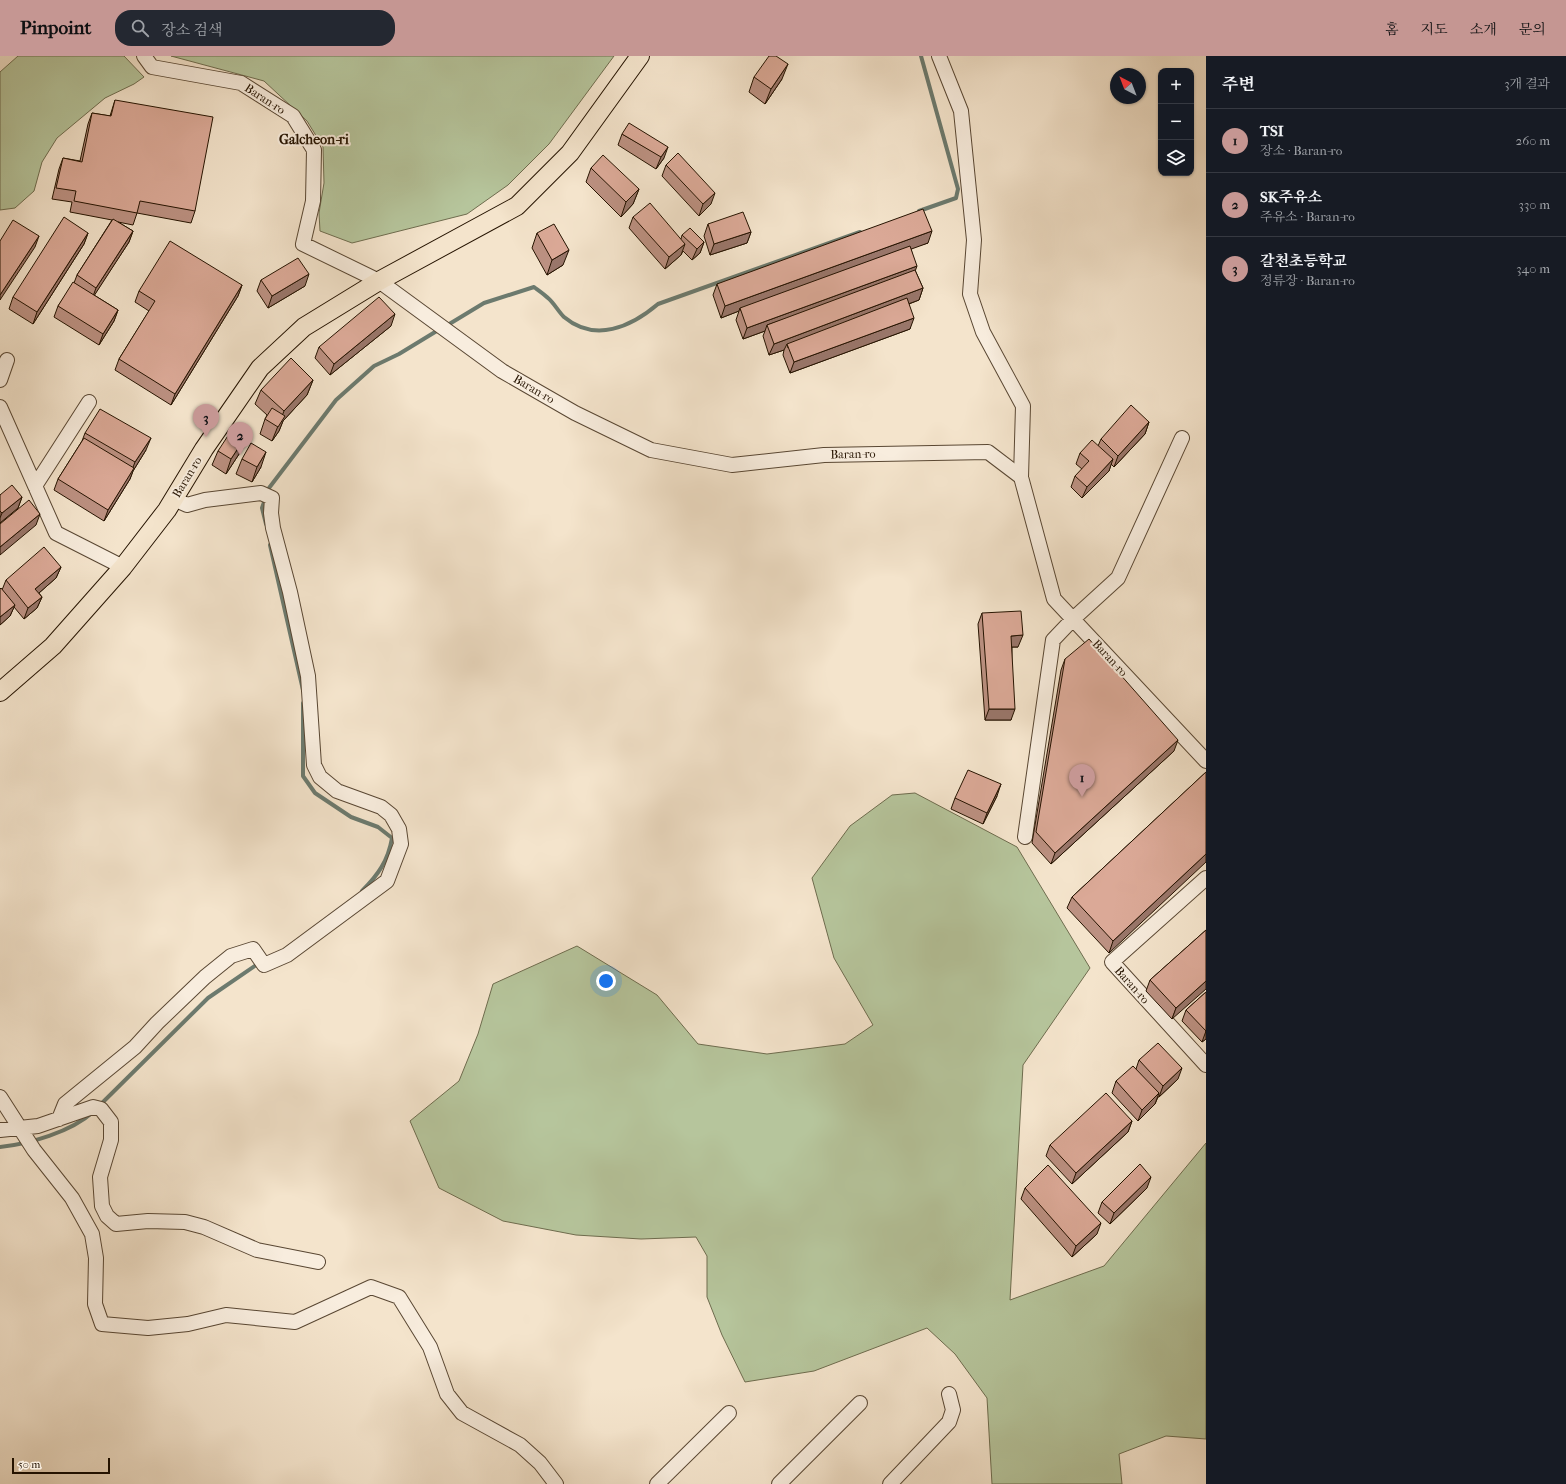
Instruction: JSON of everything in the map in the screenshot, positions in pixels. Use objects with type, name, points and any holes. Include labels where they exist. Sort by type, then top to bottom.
[{"type":"main road","name":"Baran-ro","points":[[2,685],[53,646],[123,567],[174,499],[204,449],[260,368],[304,327],[339,307],[379,281],[517,206],[570,152],[640,56]]},
{"type":"street","name":"Baran-ro","points":[[144,56],[152,67],[241,83],[292,116],[314,150],[313,201],[303,244],[379,281],[423,315],[502,371],[576,413],[651,450],[732,465],[824,455],[988,452],[1021,477],[1054,598],[1206,761]]},
{"type":"street","points":[[939,56],[961,111],[974,240],[970,294],[984,332],[1022,406],[1021,477]]},
{"type":"street","points":[[0,380],[7,360]]},
{"type":"street","points":[[35,486],[88,402]]},
{"type":"street","points":[[0,407],[56,533],[123,567]]},
{"type":"street","points":[[1025,837],[1054,640],[1073,619],[1118,578],[1182,438]]},
{"type":"street","points":[[59,1119],[65,1104],[135,1047],[157,1023],[205,977],[232,956],[253,949],[264,965],[287,955],[387,881],[401,844],[399,829],[391,815],[381,807],[337,791],[320,777],[314,765],[308,676],[290,592],[266,495],[205,500],[187,504],[174,499]]},
{"type":"street","name":"Baran-ro","points":[[1206,878],[1112,962],[1206,1065]]},
{"type":"street","points":[[0,1097],[34,1150],[72,1198],[92,1234],[96,1258],[95,1304],[102,1324],[148,1328],[188,1324],[226,1315],[295,1322],[371,1287],[399,1297],[430,1347],[447,1394],[462,1413],[520,1445],[540,1463],[556,1484]]},
{"type":"street","points":[[0,1130],[38,1126],[93,1107],[101,1109],[111,1122],[111,1140],[100,1177],[102,1206],[107,1216],[116,1224],[185,1222],[204,1227],[257,1250],[318,1262]]},
{"type":"street","points":[[890,1484],[948,1422],[953,1410],[949,1394]]},
{"type":"street","points":[[779,1484],[860,1403]]},
{"type":"street","points":[[657,1484],[729,1413]]},
{"type":"green space","points":[[18,56],[124,56],[144,77],[134,84],[105,98],[57,138],[42,162],[34,191],[15,208],[0,210],[0,72]]},
{"type":"green space","points":[[171,56],[614,56],[549,144],[508,185],[467,214],[352,243],[320,231],[319,213],[324,183],[323,147],[307,121],[264,81]]},
{"type":"green space","points":[[915,793],[1017,847],[1090,968],[1023,1065],[1010,1300],[1104,1266],[1206,1143],[1206,1439],[1166,1436],[1119,1454],[1122,1484],[992,1484],[987,1398],[955,1354],[927,1328],[814,1371],[745,1382],[722,1335],[707,1297],[707,1256],[696,1237],[641,1239],[576,1235],[503,1221],[439,1188],[410,1121],[459,1081],[478,1034],[493,984],[577,946],[657,995],[698,1044],[767,1054],[845,1044],[873,1025],[834,958],[812,878],[850,826],[892,795]]},
{"type":"building","points":[[769,56],[776,56],[788,64],[771,89],[754,77]]},
{"type":"building","points":[[115,100],[213,117],[195,211],[140,201],[137,213],[74,201],[76,191],[56,188],[63,158],[82,162],[92,113],[111,116]]},
{"type":"building","points":[[629,123],[668,147],[661,157],[622,134]]},
{"type":"building","points":[[678,153],[715,193],[703,204],[666,165]]},
{"type":"building","points":[[603,155],[639,189],[626,202],[591,168]]},
{"type":"building","points":[[650,203],[685,244],[669,257],[633,217]]},
{"type":"building","points":[[923,209],[932,231],[725,306],[717,284]]},
{"type":"building","points":[[743,212],[751,232],[714,244],[708,224]]},
{"type":"building","points":[[64,217],[88,233],[37,312],[13,297]]},
{"type":"building","points":[[113,219],[133,231],[96,288],[77,275]]},
{"type":"building","points":[[13,220],[39,236],[0,295],[0,241]]},
{"type":"building","points":[[554,224],[569,250],[552,260],[537,233]]},
{"type":"building","points":[[690,228],[704,242],[697,249],[682,235]]},
{"type":"building","points":[[170,241],[242,285],[175,394],[119,359],[155,301],[139,291]]},
{"type":"building","points":[[910,246],[917,266],[747,328],[740,308]]},
{"type":"building","points":[[298,258],[309,274],[272,296],[261,280]]},
{"type":"building","points":[[915,270],[923,288],[774,344],[767,325]]},
{"type":"building","points":[[73,282],[118,310],[103,334],[58,306]]},
{"type":"building","points":[[379,297],[395,314],[334,364],[319,347]]},
{"type":"building","points":[[907,298],[914,318],[794,362],[787,344]]},
{"type":"building","points":[[291,358],[313,380],[284,411],[261,390]]},
{"type":"building","points":[[1131,405],[1149,422],[1118,456],[1101,439]]},
{"type":"building","points":[[272,408],[285,416],[278,427],[265,419]]},
{"type":"building","points":[[100,409],[151,438],[135,462],[85,433]]},
{"type":"building","points":[[235,425],[248,433],[231,459],[218,451]]},
{"type":"building","points":[[84,438],[134,468],[108,510],[58,479]]},
{"type":"building","points":[[1092,440],[1113,459],[1087,487],[1075,476],[1089,461],[1080,453]]},
{"type":"building","points":[[251,443],[266,452],[257,467],[242,459]]},
{"type":"building","points":[[12,485],[22,497],[2,513],[0,511],[0,495]]},
{"type":"building","points":[[29,500],[40,514],[0,547],[0,524]]},
{"type":"building","points":[[44,547],[61,567],[35,589],[42,597],[28,608],[6,580]]},
{"type":"building","points":[[1,588],[15,605],[0,617],[0,589]]},
{"type":"building","points":[[1021,611],[1023,635],[1011,636],[1015,709],[989,709],[982,613]]},
{"type":"building","points":[[1089,639],[1178,740],[1055,853],[1036,832],[1065,659]]},
{"type":"building","points":[[968,770],[1001,784],[987,813],[955,798]]},
{"type":"building","points":[[1206,772],[1206,854],[1113,941],[1072,897]]},
{"type":"building","points":[[1206,930],[1206,981],[1176,1008],[1150,980]]},
{"type":"building","points":[[1206,992],[1206,1031],[1186,1010]]},
{"type":"building","points":[[1158,1043],[1182,1068],[1163,1086],[1139,1060]]},
{"type":"building","points":[[1133,1066],[1159,1093],[1142,1110],[1116,1081]]},
{"type":"building","points":[[1106,1093],[1132,1121],[1076,1173],[1050,1145]]},
{"type":"building","points":[[1140,1164],[1151,1177],[1114,1213],[1102,1202]]},
{"type":"building","points":[[1048,1165],[1101,1223],[1076,1246],[1025,1188]]},
{"type":"waterway","points":[[919,211],[956,198],[958,189],[921,56]]},
{"type":"waterway","points":[[446,326],[484,303],[534,287],[545,295],[564,317],[576,325],[588,329],[612,329],[625,325],[658,304],[860,232]]},
{"type":"waterway","points":[[266,524],[262,508],[269,488],[336,400],[374,366],[399,354],[440,329]]},
{"type":"waterway","points":[[270,545],[303,690]]},
{"type":"waterway","points":[[303,703],[303,776],[315,793],[351,817],[378,827],[392,838],[388,854],[382,867],[362,891]]},
{"type":"waterway","points":[[99,1106],[208,998],[259,963]]},
{"type":"waterway","points":[[0,1147],[24,1143],[49,1136],[62,1131],[84,1119],[93,1112]]},
{"type":"place","name":"갈천초등학교","points":[[206,437]]},
{"type":"place","name":"SK주유소","points":[[240,455]]},
{"type":"place","name":"TSI","points":[[1082,797]]},
{"type":"district","name":"Galcheon-ri","points":[[314,139]]}]
